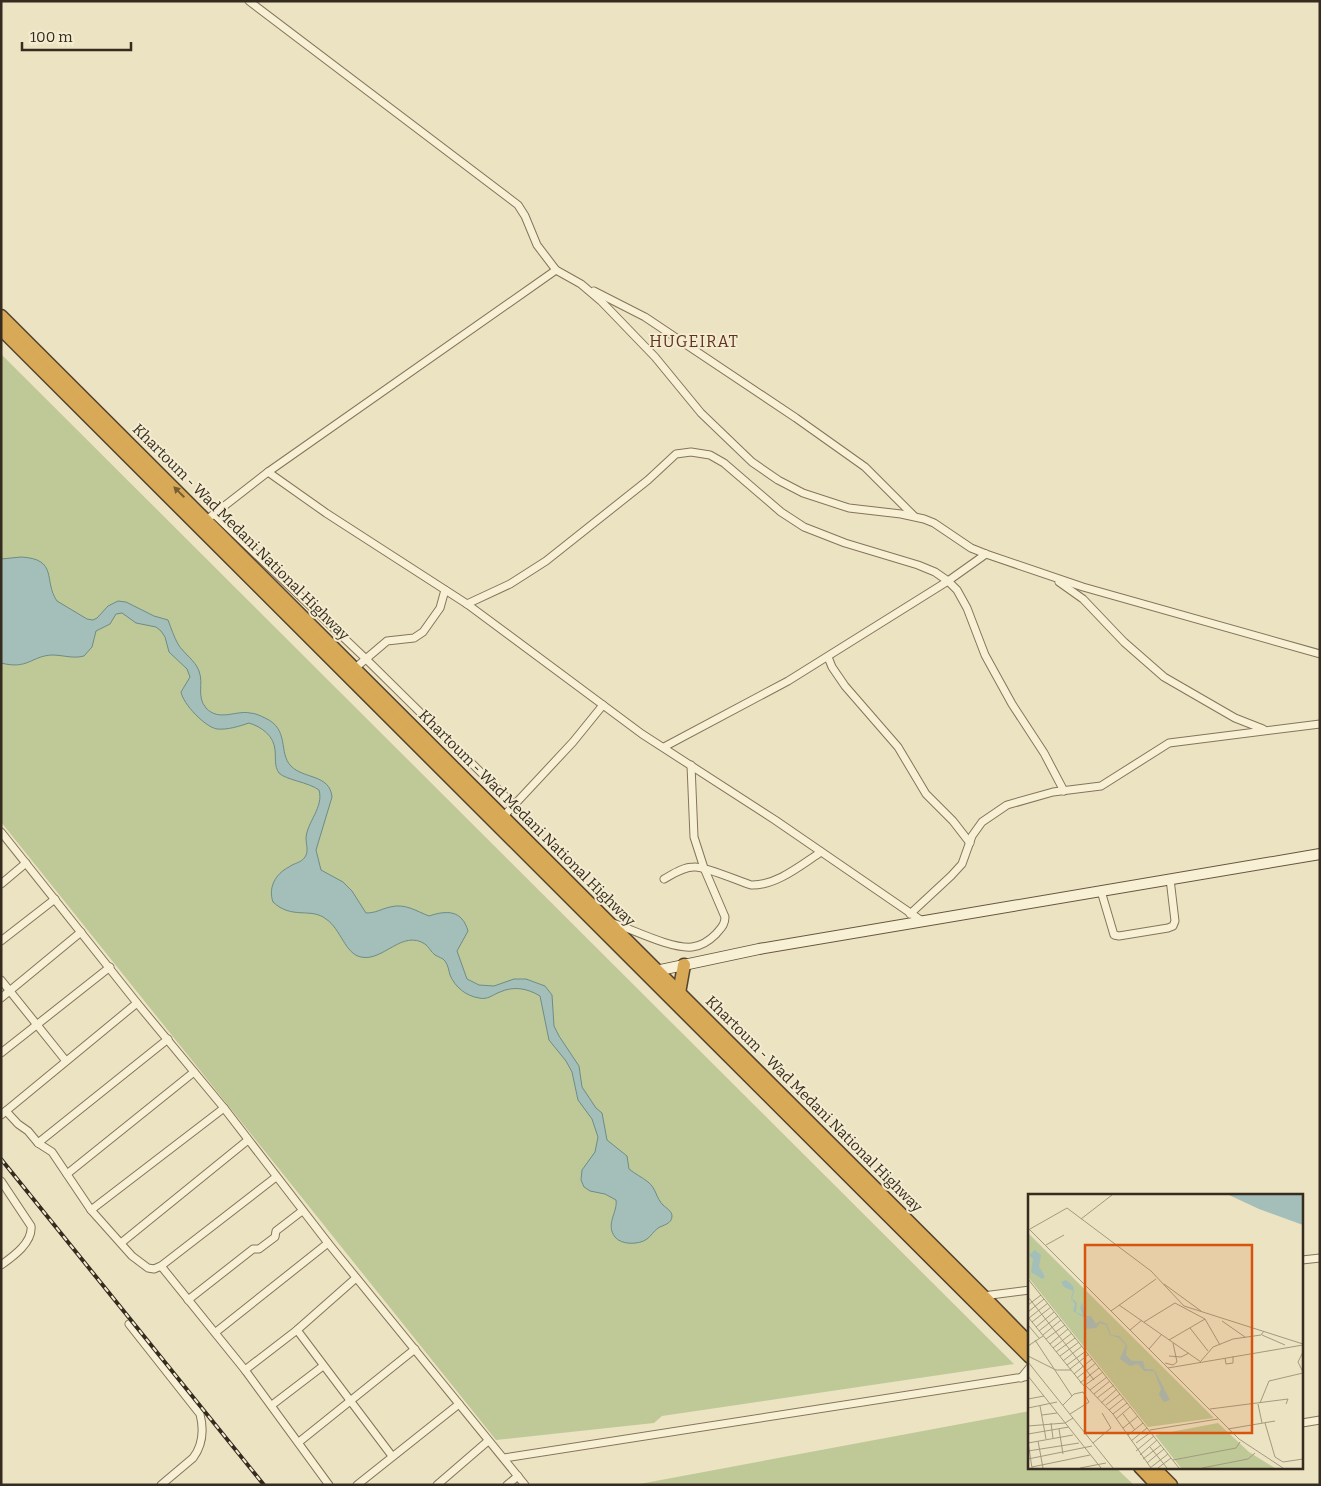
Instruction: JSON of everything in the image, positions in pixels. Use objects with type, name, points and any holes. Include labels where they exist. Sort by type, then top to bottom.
[{"type":"highway","name":"Khartoum - Wad Medani National Highway","points":[[1,316],[606,920],[651,972],[679,993],[1028,1342]]},
{"type":"highway","name":"Khartoum - Wad Medani National Highway","points":[[1,329],[206,520],[1028,1355]]},
{"type":"highway","points":[[679,993],[684,965]]},
{"type":"highway","points":[[1141,1468],[1157,1485]]},
{"type":"highway","points":[[1154,1468],[1171,1485]]},
{"type":"street","points":[[249,1],[518,205],[540,250],[556,270],[645,317],[796,418],[864,467],[914,516]]},
{"type":"street","points":[[514,805],[366,660],[206,520],[268,472],[556,270]]},
{"type":"street","points":[[581,284],[601,301],[655,357],[701,413],[726,438],[752,462],[778,480],[804,493],[849,508],[914,516],[934,523],[971,548],[1052,577],[1320,654]]},
{"type":"street","points":[[467,604],[499,590],[526,575],[566,546],[648,480],[676,454],[684,452],[710,455],[781,512],[804,527],[845,543],[918,565],[935,572],[948,581],[957,590],[968,608],[985,655],[1012,704],[1044,753],[1064,791]]},
{"type":"street","points":[[268,472],[467,604],[664,748],[691,764],[922,922]]},
{"type":"street","points":[[664,748],[788,681],[828,657],[948,581],[986,554]]},
{"type":"street","points":[[1052,577],[1083,599],[1124,642],[1164,676],[1235,718],[1266,730]]},
{"type":"street","points":[[354,669],[387,641],[414,638],[423,632],[440,608],[445,590]]},
{"type":"street","points":[[828,657],[845,686],[898,748],[926,794],[953,820],[970,843]]},
{"type":"street","points":[[503,817],[573,742],[603,705]]},
{"type":"street","points":[[910,914],[962,864],[976,829],[982,822],[1007,805],[1054,792],[1101,786],[1169,743],[1320,724]]},
{"type":"street","points":[[606,920],[673,945],[693,947],[711,939],[722,928],[725,921],[723,914],[704,868],[693,830],[691,764]]},
{"type":"street","points":[[2,833],[224,1108],[356,1278],[525,1485]]},
{"type":"street","points":[[664,879],[685,868],[693,867],[704,868],[751,885],[759,886],[784,875],[821,852]]},
{"type":"street","points":[[651,972],[769,948],[1320,854]]},
{"type":"street","points":[[1,884],[26,863]]},
{"type":"street","points":[[1101,891],[1114,935],[1119,936],[1168,928],[1173,926],[1175,921],[1170,879]]},
{"type":"street","points":[[1,941],[55,899]]},
{"type":"street","points":[[1,998],[81,932]]},
{"type":"street","points":[[1,1053],[110,967]]},
{"type":"street","points":[[1,980],[66,1062]]},
{"type":"street","points":[[138,1003],[4,1113],[28,1131],[38,1143],[52,1152],[91,1210],[141,1264],[148,1268],[161,1266],[276,1177]]},
{"type":"street","points":[[38,1143],[168,1039]]},
{"type":"street","points":[[66,1174],[194,1072]]},
{"type":"street","points":[[91,1210],[224,1108]]},
{"type":"street","points":[[121,1243],[248,1140]]},
{"type":"street","points":[[1,1182],[31,1226],[32,1232],[27,1242],[1,1265]]},
{"type":"street","points":[[188,1300],[253,1249],[259,1249],[275,1238],[276,1232],[302,1210]]},
{"type":"street","points":[[216,1332],[328,1243]]},
{"type":"street","points":[[1304,1260],[1320,1258]]},
{"type":"street","points":[[161,1266],[216,1332],[272,1405],[329,1485]]},
{"type":"street","points":[[245,1370],[297,1330],[356,1278]]},
{"type":"street","points":[[983,1296],[1028,1290]]},
{"type":"street","points":[[129,1324],[200,1414],[202,1422],[202,1438],[197,1453],[161,1485]]},
{"type":"street","points":[[297,1330],[392,1456]]},
{"type":"street","points":[[299,1442],[350,1399],[415,1349]]},
{"type":"street","points":[[272,1405],[323,1366]]},
{"type":"street","points":[[1021,1378],[1028,1369]]},
{"type":"street","points":[[504,1458],[1028,1376]]},
{"type":"street","points":[[357,1485],[459,1404]]},
{"type":"street","points":[[1304,1423],[1320,1420]]},
{"type":"street","points":[[436,1485],[488,1441]]},
{"type":"street","points":[[507,1485],[518,1476]]},
{"type":"green space","points":[[1,354],[1014,1364],[662,1416],[654,1423],[496,1440],[1,822]]},
{"type":"green space","points":[[1028,1411],[1028,1468],[1116,1468],[1134,1485],[634,1485]]},
{"type":"water","points":[[21,557],[41,562],[48,572],[57,601],[87,619],[93,620],[97,618],[108,606],[118,601],[126,602],[154,616],[168,620],[178,644],[199,671],[201,699],[206,708],[211,712],[222,715],[245,712],[254,714],[263,717],[278,728],[287,761],[291,766],[326,784],[330,790],[332,797],[316,850],[321,870],[343,882],[352,891],[366,913],[401,906],[429,916],[442,913],[458,915],[468,931],[457,951],[467,979],[479,985],[494,986],[514,979],[526,979],[545,986],[552,995],[554,1026],[579,1066],[582,1087],[596,1108],[602,1113],[607,1140],[627,1156],[629,1169],[651,1184],[661,1202],[671,1213],[672,1219],[669,1223],[658,1228],[644,1241],[621,1242],[615,1237],[611,1227],[616,1200],[584,1187],[581,1180],[582,1170],[595,1152],[598,1137],[592,1119],[578,1100],[572,1072],[566,1061],[549,1040],[540,996],[530,991],[515,989],[505,990],[485,998],[474,997],[458,987],[442,958],[435,955],[425,944],[417,940],[408,940],[400,943],[377,955],[361,957],[351,951],[336,929],[326,919],[314,914],[287,911],[273,902],[271,892],[276,877],[284,870],[302,861],[306,855],[307,832],[319,802],[319,790],[279,773],[272,740],[270,736],[258,727],[249,723],[217,729],[207,724],[195,714],[186,703],[181,692],[190,677],[187,669],[169,652],[165,637],[161,631],[156,627],[136,623],[122,613],[116,614],[110,624],[96,631],[92,647],[84,656],[52,655],[17,665],[1,663],[1,559]]},
{"type":"railway","points":[[1,1159],[264,1485]]},
{"type":"district","name":"HUGEIRAT","points":[[694,341]]}]
